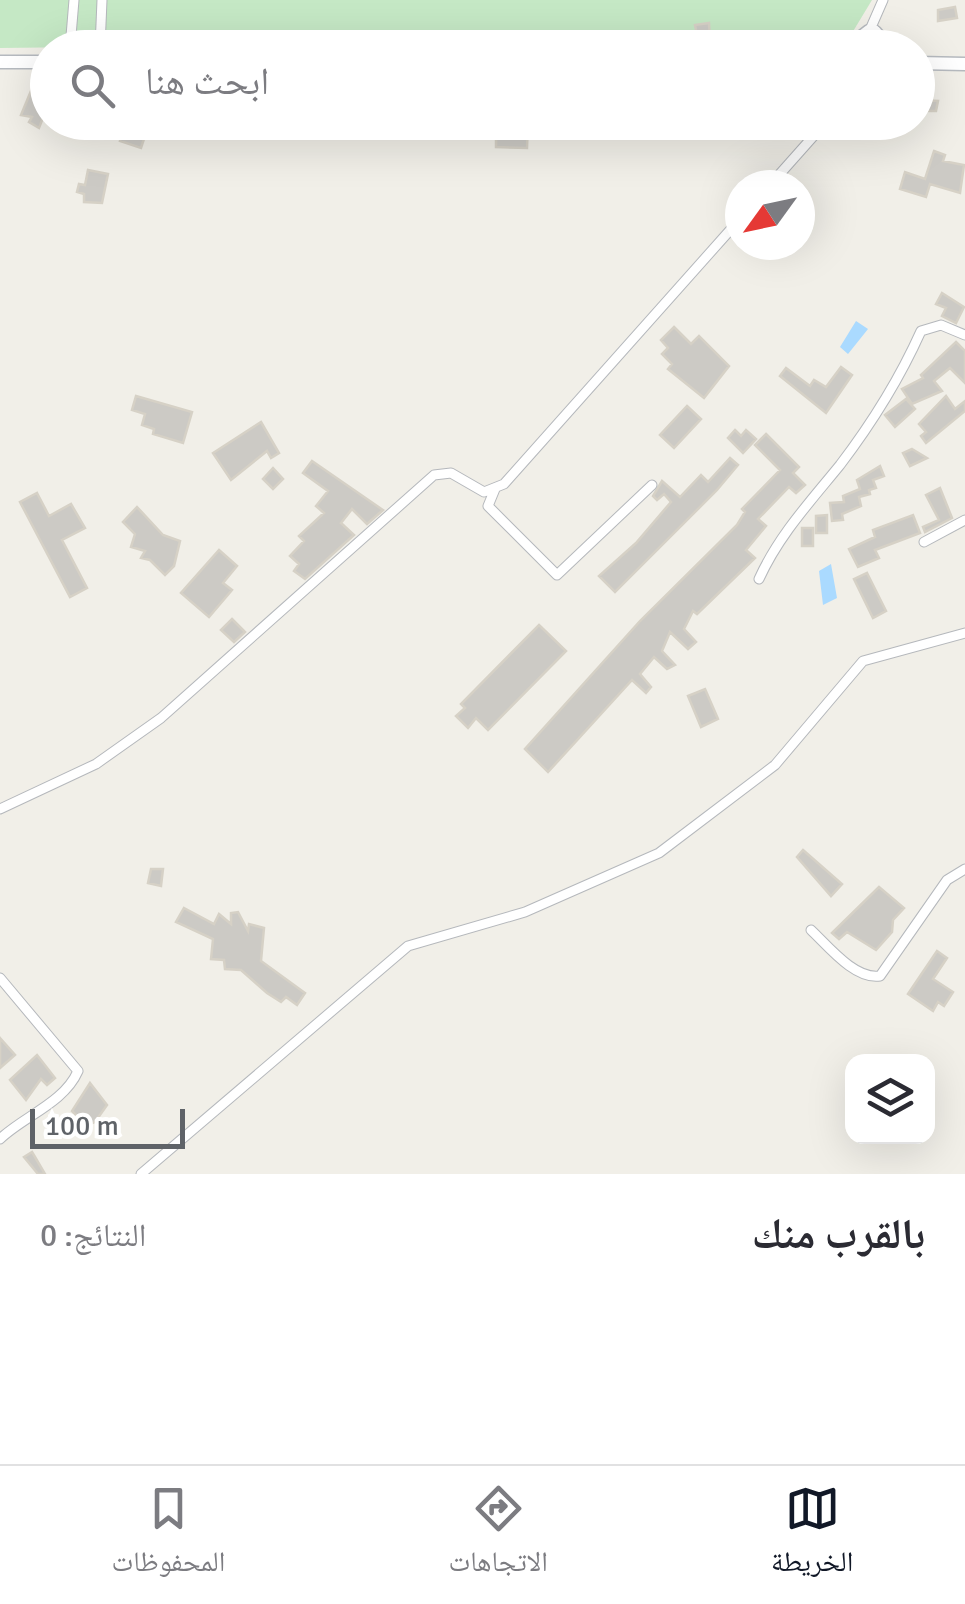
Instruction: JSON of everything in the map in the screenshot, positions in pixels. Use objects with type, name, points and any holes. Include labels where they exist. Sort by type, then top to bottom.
[{"type":"main road","points":[[0,62],[30,62]]},
{"type":"main road","points":[[935,63],[965,64]]},
{"type":"street","points":[[72,30],[74,0]]},
{"type":"street","points":[[101,30],[102,0]]},
{"type":"street","points":[[873,28],[883,0]]},
{"type":"street","points":[[783,170],[810,140]]},
{"type":"street","points":[[652,485],[558,575],[488,506],[496,489],[725,235]]},
{"type":"street","points":[[759,579],[788,528],[888,396],[921,332],[940,325],[965,334]]},
{"type":"street","points":[[0,809],[122,748],[247,645],[305,586],[434,475],[451,473],[484,492],[496,489]]},
{"type":"street","points":[[924,542],[965,520]]},
{"type":"street","points":[[142,1174],[408,946],[525,912],[660,853],[775,765],[863,661],[965,633]]},
{"type":"street","points":[[810,930],[868,977],[880,976],[947,880],[965,869]]},
{"type":"street","points":[[0,978],[78,1071],[51,1102],[25,1116],[0,1139]]},
{"type":"green space","points":[[0,0],[872,0],[854,30],[30,30],[30,48],[0,48]]},
{"type":"water","points":[[856,321],[868,329],[848,354],[840,347]]},
{"type":"water","points":[[831,564],[837,598],[823,605],[819,571]]},
{"type":"building","points":[[955,7],[957,18],[938,21],[938,10]]},
{"type":"building","points":[[709,23],[709,30],[696,30],[695,25]]},
{"type":"building","points":[[30,93],[30,117],[21,115]]},
{"type":"building","points":[[120,140],[144,140],[141,148]]},
{"type":"building","points":[[496,140],[527,140],[527,148],[496,147]]},
{"type":"building","points":[[934,151],[945,155],[943,161],[964,165],[960,193],[930,184],[926,197],[900,189],[905,172],[925,179]]},
{"type":"building","points":[[88,170],[108,174],[102,203],[84,202],[84,194],[77,192],[79,184],[85,185]]},
{"type":"building","points":[[942,293],[964,307],[956,323],[942,316],[946,308],[936,304]]},
{"type":"building","points":[[674,327],[691,344],[699,336],[729,366],[704,398],[668,369],[672,364],[662,354],[668,348],[661,340]]},
{"type":"building","points":[[956,342],[965,351],[965,383],[950,368],[934,381],[942,391],[912,404],[902,389],[923,378],[921,375]]},
{"type":"building","points":[[841,367],[852,375],[826,413],[780,376],[786,368],[810,386],[814,380],[826,387]]},
{"type":"building","points":[[136,396],[192,412],[183,443],[153,434],[154,429],[142,425],[145,414],[132,410]]},
{"type":"building","points":[[946,396],[955,409],[965,401],[965,411],[926,443],[921,436],[926,432],[919,424]]},
{"type":"building","points":[[906,399],[915,409],[895,427],[885,415]]},
{"type":"building","points":[[687,406],[701,419],[674,448],[660,435]]},
{"type":"building","points":[[261,422],[279,453],[271,458],[267,451],[231,480],[213,453]]},
{"type":"building","points":[[735,430],[741,436],[746,430],[756,439],[743,453],[728,438]]},
{"type":"building","points":[[766,434],[799,467],[793,473],[805,485],[796,493],[789,487],[758,519],[766,526],[746,550],[755,558],[697,614],[693,611],[684,629],[696,642],[688,649],[670,632],[662,651],[675,665],[667,669],[654,657],[640,674],[651,687],[646,693],[632,680],[548,772],[525,749],[640,621],[737,525],[745,512],[742,509],[780,470],[755,445]]},
{"type":"building","points":[[912,449],[927,458],[910,466],[903,453]]},
{"type":"building","points":[[730,458],[738,465],[717,490],[615,592],[599,576],[636,543],[671,502],[664,494],[657,500],[653,496],[662,481],[680,497],[701,475],[708,482]]},
{"type":"building","points":[[312,461],[383,510],[367,524],[352,509],[341,523],[354,535],[305,579],[294,571],[299,564],[290,556],[304,541],[299,536],[324,513],[316,506],[328,491],[303,473]]},
{"type":"building","points":[[880,466],[884,476],[873,480],[876,488],[869,490],[870,494],[859,497],[861,506],[842,514],[843,520],[832,521],[830,503],[844,502],[843,496],[860,489],[857,480]]},
{"type":"building","points":[[273,468],[283,479],[273,489],[263,479]]},
{"type":"building","points":[[940,488],[952,518],[925,532],[923,527],[939,520],[926,495]]},
{"type":"building","points":[[37,493],[49,516],[71,504],[85,528],[62,540],[87,588],[70,597],[20,502]]},
{"type":"building","points":[[137,507],[163,535],[180,541],[174,566],[165,575],[150,560],[141,558],[145,551],[131,547],[135,534],[123,522]]},
{"type":"building","points":[[827,515],[827,533],[816,533],[816,516]]},
{"type":"building","points":[[913,515],[920,533],[875,550],[879,558],[858,567],[849,549],[875,537],[873,530]]},
{"type":"building","points":[[802,528],[813,528],[813,546],[802,546]]},
{"type":"building","points":[[219,550],[237,566],[223,583],[232,590],[209,617],[181,593]]},
{"type":"building","points":[[867,573],[886,611],[873,618],[854,579]]},
{"type":"building","points":[[232,619],[245,632],[234,642],[221,630]]},
{"type":"building","points":[[539,625],[566,651],[488,730],[476,718],[468,728],[456,716],[465,708],[461,704]]},
{"type":"building","points":[[705,689],[718,719],[701,727],[688,696]]},
{"type":"building","points":[[803,850],[842,884],[831,896],[797,857]]},
{"type":"building","points":[[151,869],[163,869],[161,886],[148,883]]},
{"type":"building","points":[[879,887],[904,908],[893,920],[892,932],[876,950],[847,932],[839,939],[832,933]]},
{"type":"building","points":[[184,908],[214,924],[219,914],[231,924],[231,913],[238,912],[248,931],[249,924],[264,928],[261,961],[305,993],[297,1005],[286,997],[281,1002],[241,970],[225,969],[224,960],[211,959],[213,939],[176,922]]},
{"type":"building","points":[[937,951],[947,958],[933,979],[953,992],[944,1006],[938,1002],[933,1011],[908,994]]},
{"type":"building","points":[[0,1038],[15,1055],[0,1068]]},
{"type":"building","points":[[37,1055],[55,1078],[47,1085],[41,1079],[26,1100],[10,1080]]},
{"type":"building","points":[[90,1083],[107,1105],[95,1122],[85,1126],[81,1120],[74,1124],[77,1116],[72,1111]]},
{"type":"building","points":[[32,1152],[45,1174],[38,1174],[24,1157]]}]
